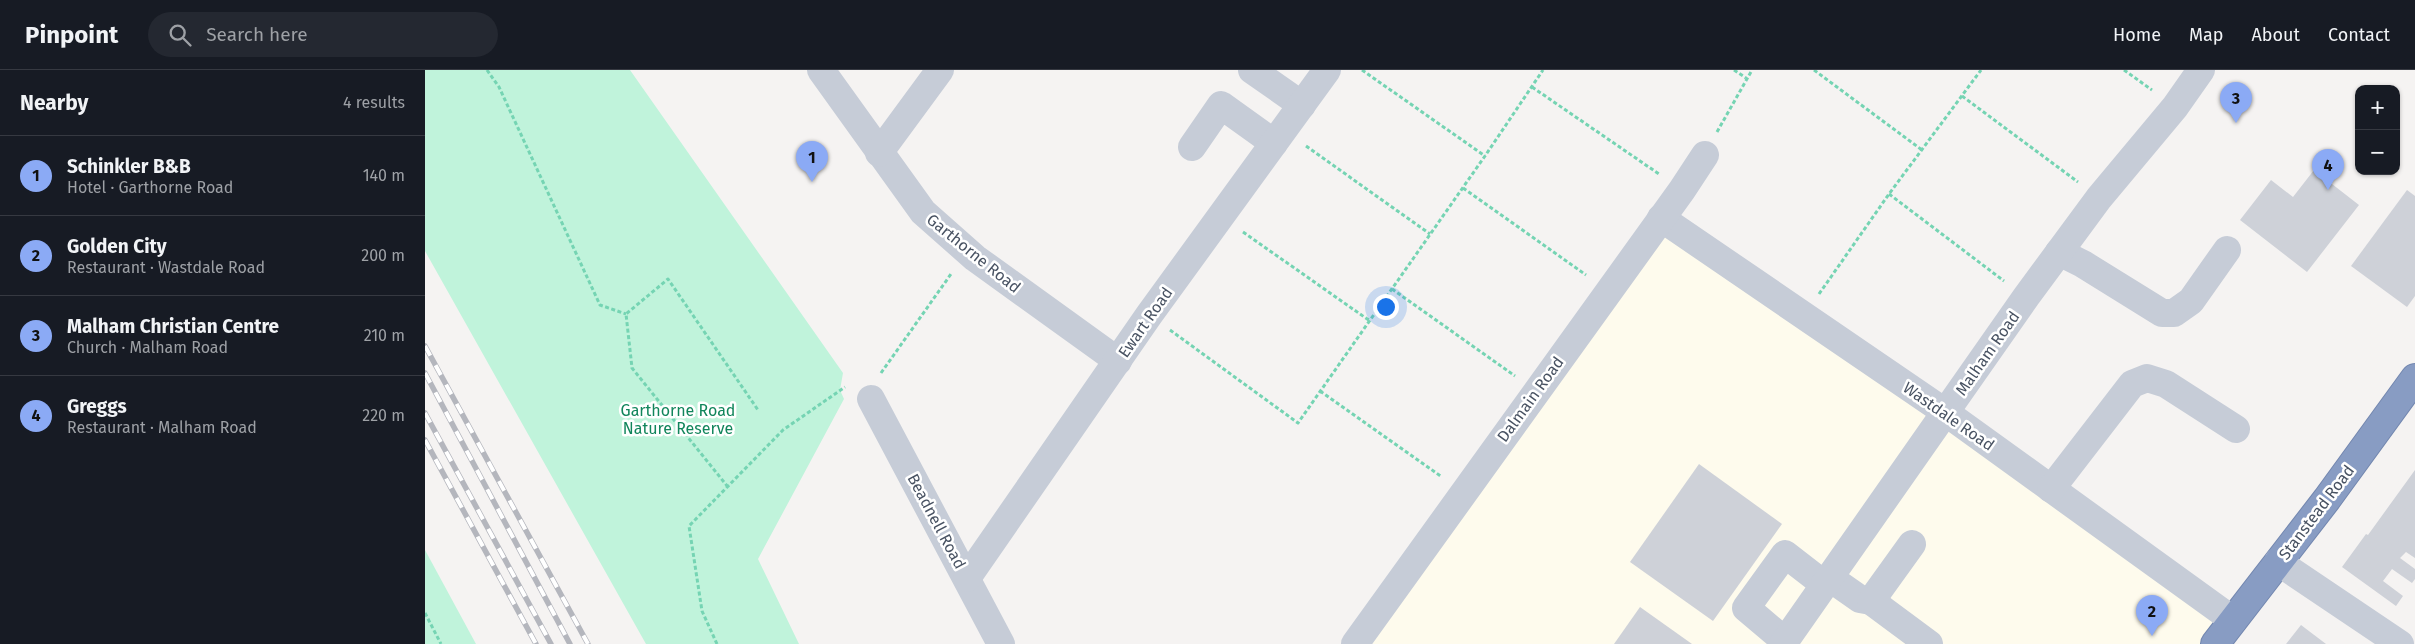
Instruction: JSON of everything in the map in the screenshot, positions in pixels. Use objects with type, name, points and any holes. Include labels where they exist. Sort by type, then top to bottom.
[{"type":"highway","name":"Stanstead Road","points":[[2215,644],[2415,378]]},
{"type":"street","name":"Garthorne Road","points":[[821,70],[923,212],[967,251],[1118,361]]},
{"type":"street","points":[[879,153],[940,70]]},
{"type":"street","points":[[1252,70],[1302,105]]},
{"type":"street","name":"Ewart Road","points":[[967,578],[1149,315],[1327,70]]},
{"type":"street","name":"Malham Road","points":[[1784,643],[2026,297],[2099,198],[2175,107],[2201,70]]},
{"type":"street","points":[[1192,146],[1221,105],[1279,136]]},
{"type":"street","name":"Dalmain Road","points":[[1355,644],[1682,190],[1705,155]]},
{"type":"street","name":"Wastdale Road","points":[[1661,218],[1945,412],[2233,620]]},
{"type":"street","points":[[2059,252],[2083,264],[2162,313],[2174,313],[2191,301],[2227,250]]},
{"type":"street","points":[[2051,489],[2131,384],[2147,378],[2166,384],[2236,429]]},
{"type":"street","name":"Beadnell Road","points":[[871,399],[1001,644]]},
{"type":"street","points":[[1871,601],[1912,544]]},
{"type":"street","points":[[1784,643],[1746,608],[1785,554],[1827,582],[1860,600],[1871,601],[1929,644]]},
{"type":"street","points":[[2278,562],[2400,644]]},
{"type":"path","points":[[487,70],[499,87],[600,305],[626,314]]},
{"type":"path","points":[[1362,70],[1485,156]]},
{"type":"path","points":[[1149,315],[1298,423],[1463,188],[1543,70]]},
{"type":"path","points":[[1734,70],[1746,78]]},
{"type":"path","points":[[1705,155],[1752,70]]},
{"type":"path","points":[[1814,70],[1922,150]]},
{"type":"path","points":[[1805,315],[1889,194],[1981,70]]},
{"type":"path","points":[[2125,70],[2175,107]]},
{"type":"path","points":[[1532,87],[1682,190]]},
{"type":"path","points":[[1962,96],[2099,198]]},
{"type":"path","points":[[1279,136],[1430,234]]},
{"type":"path","points":[[1463,188],[1609,291]]},
{"type":"path","points":[[1889,194],[2026,297]]},
{"type":"path","points":[[1221,216],[1370,321]]},
{"type":"path","points":[[717,644],[702,611],[689,526],[783,430],[840,390],[845,387],[871,399],[877,378],[967,251]]},
{"type":"path","points":[[626,314],[669,278],[758,410]]},
{"type":"path","points":[[1392,290],[1537,391]]},
{"type":"path","points":[[626,314],[632,368],[728,487]]},
{"type":"path","points":[[1320,391],[1463,492]]},
{"type":"path","points":[[425,613],[441,644]]},
{"type":"shaded area","points":[[1661,218],[2228,630],[2219,644],[1355,644]]},
{"type":"green space","name":"Garthorne Road Nature Reserve","points":[[425,70],[630,70],[843,373],[840,390],[844,399],[758,559],[799,644],[646,644],[425,251]]},
{"type":"green space","points":[[425,550],[476,644],[425,644]]},
{"type":"building","points":[[2314,170],[2359,205],[2307,272],[2240,220],[2271,180],[2293,197]]},
{"type":"building","points":[[2407,190],[2415,196],[2415,296],[2407,307],[2351,266]]},
{"type":"building","points":[[1699,464],[1782,524],[1713,621],[1630,562]]},
{"type":"building","points":[[2415,470],[2415,558],[2406,552],[2400,558],[2415,569],[2415,579],[2412,583],[2392,569],[2383,581],[2403,596],[2396,606],[2342,567],[2366,534],[2368,535]]},
{"type":"building","points":[[1640,607],[1692,644],[1614,644]]},
{"type":"building","points":[[2301,625],[2326,644],[2286,644]]},
{"type":"railway","points":[[425,346],[588,644]]},
{"type":"railway","points":[[425,373],[570,644]]},
{"type":"railway","points":[[425,413],[551,644]]},
{"type":"railway","points":[[425,440],[536,644]]},
{"type":"place","name":"Malham Christian Centre","points":[[2236,123]]},
{"type":"place","name":"Schinkler B&B","points":[[812,182]]},
{"type":"place","name":"Greggs","points":[[2328,190]]},
{"type":"place","name":"Golden City","points":[[2152,636]]}]
